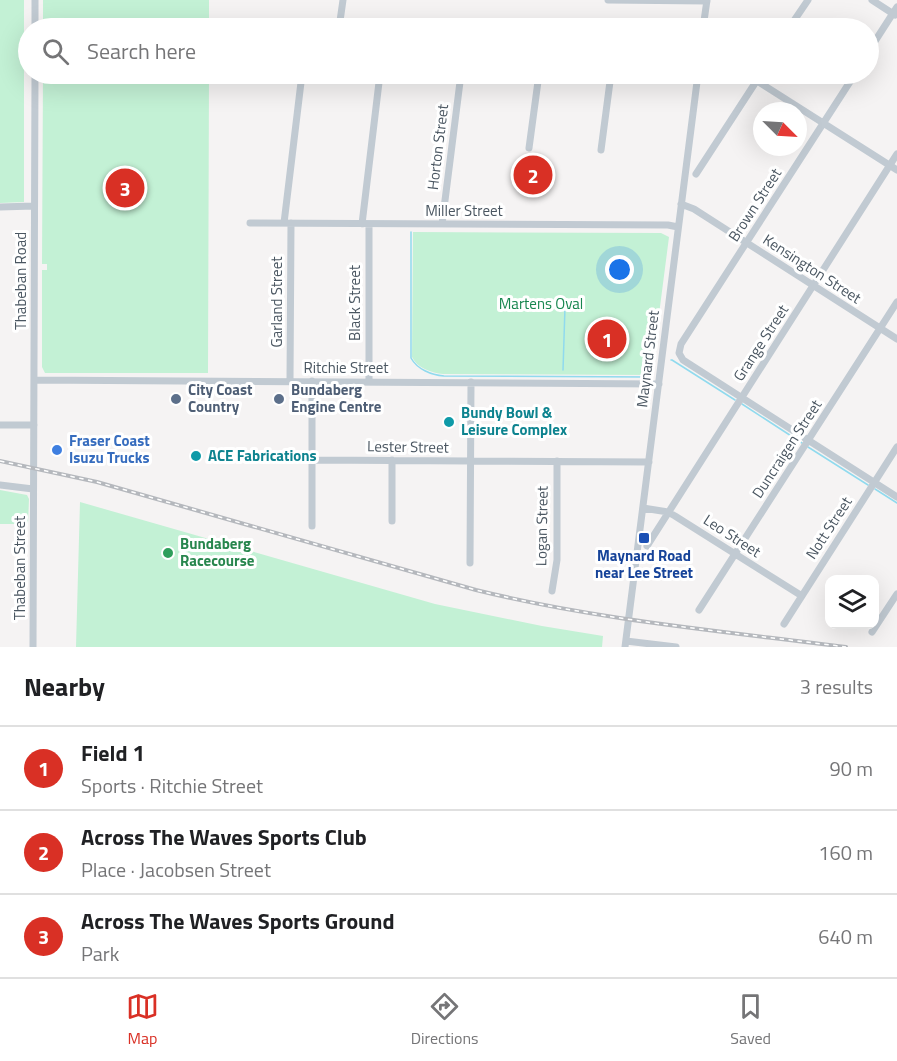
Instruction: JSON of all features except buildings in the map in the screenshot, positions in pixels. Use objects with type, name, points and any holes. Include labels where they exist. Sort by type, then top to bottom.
[{"type":"street","points":[[35,0],[35,18]]},
{"type":"street","points":[[340,18],[343,0]]},
{"type":"street","points":[[608,0],[707,0],[704,18]]},
{"type":"street","points":[[796,18],[808,0]]},
{"type":"street","points":[[872,0],[896,12],[879,36]]},
{"type":"street","name":"Thabeban Road","points":[[33,489],[35,84]]},
{"type":"street","name":"Garland Street","points":[[290,381],[287,223],[301,84]]},
{"type":"street","name":"Black Street","points":[[369,381],[366,224],[379,84]]},
{"type":"street","name":"Horton Street","points":[[442,224],[460,84]]},
{"type":"street","points":[[529,148],[538,84]]},
{"type":"street","points":[[601,150],[609,84]]},
{"type":"street","name":"Maynard Street","points":[[626,644],[697,84]]},
{"type":"street","points":[[696,174],[754,84]]},
{"type":"street","points":[[768,84],[894,167]]},
{"type":"street","name":"Brown Street","points":[[741,398],[683,360],[679,353],[681,344],[849,84]]},
{"type":"street","name":"Grange Street","points":[[647,546],[813,285],[894,167],[897,154]]},
{"type":"street","name":"Kensington Street","points":[[681,204],[694,209],[747,242],[897,339]]},
{"type":"street","points":[[0,207],[34,206]]},
{"type":"street","name":"Miller Street","points":[[250,223],[668,225],[678,227]]},
{"type":"street","name":"Duncraigen Street","points":[[699,610],[897,302]]},
{"type":"street","name":"Ritchie Street","points":[[34,380],[659,384]]},
{"type":"street","points":[[312,381],[312,526]]},
{"type":"street","points":[[470,563],[471,382]]},
{"type":"street","points":[[741,398],[897,497]]},
{"type":"street","points":[[0,425],[34,425]]},
{"type":"street","name":"Nott Street","points":[[784,624],[897,447]]},
{"type":"street","name":"Lester Street","points":[[312,460],[649,462]]},
{"type":"street","points":[[392,460],[392,521]]},
{"type":"street","name":"Logan Street","points":[[552,591],[557,560],[557,461]]},
{"type":"street","points":[[0,485],[33,489]]},
{"type":"street","name":"Thabeban Street","points":[[33,489],[33,647]]},
{"type":"street","name":"Leo Street","points":[[643,508],[668,512],[802,596]]},
{"type":"street","points":[[872,632],[897,594]]},
{"type":"street","points":[[626,644],[676,647]]},
{"type":"green space","points":[[0,0],[24,0],[24,18],[18,18],[18,84],[24,84],[24,202],[0,203]]},
{"type":"green space","points":[[43,0],[209,0],[209,18],[43,18]]},
{"type":"green space","points":[[43,84],[209,84],[208,373],[45,373],[42,367],[42,270],[47,270],[47,264],[42,264]]},
{"type":"green space","name":"Martens Oval","points":[[413,232],[661,233],[669,237],[653,361],[648,375],[443,374],[421,367],[412,357]]},
{"type":"green space","points":[[0,490],[27,495],[29,499],[28,524],[0,524]]},
{"type":"green space","name":"Bundaberg Racecourse","points":[[80,502],[435,604],[603,636],[602,647],[76,647]]},
{"type":"waterway","points":[[411,232],[411,358],[429,373],[444,376],[649,377]]},
{"type":"waterway","points":[[563,370],[565,307]]},
{"type":"waterway","points":[[671,360],[735,400]]},
{"type":"waterway","points":[[742,404],[802,443]]},
{"type":"waterway","points":[[808,447],[868,485]]},
{"type":"waterway","points":[[875,489],[897,503]]},
{"type":"railway","points":[[0,461],[97,482],[476,590],[614,617],[846,647]]},
{"type":"place","name":"Across The Waves Sports Club","points":[[533,175]]},
{"type":"place","name":"Across The Waves Sports Ground","points":[[125,188]]},
{"type":"place","name":"Field 1","points":[[607,339]]},
{"type":"place","name":"City Coast Country","points":[[176,399]]},
{"type":"place","name":"Bundaberg Engine Centre","points":[[279,399]]},
{"type":"place","name":"Bundy Bowl & Leisure Complex","points":[[449,422]]},
{"type":"place","name":"Fraser Coast Isuzu Trucks","points":[[57,450]]},
{"type":"place","name":"ACE Fabrications","points":[[196,456]]},
{"type":"place","name":"Maynard Road near Lee Street","points":[[644,538]]},
{"type":"place","name":"Bundaberg Racecourse","points":[[168,553]]}]
